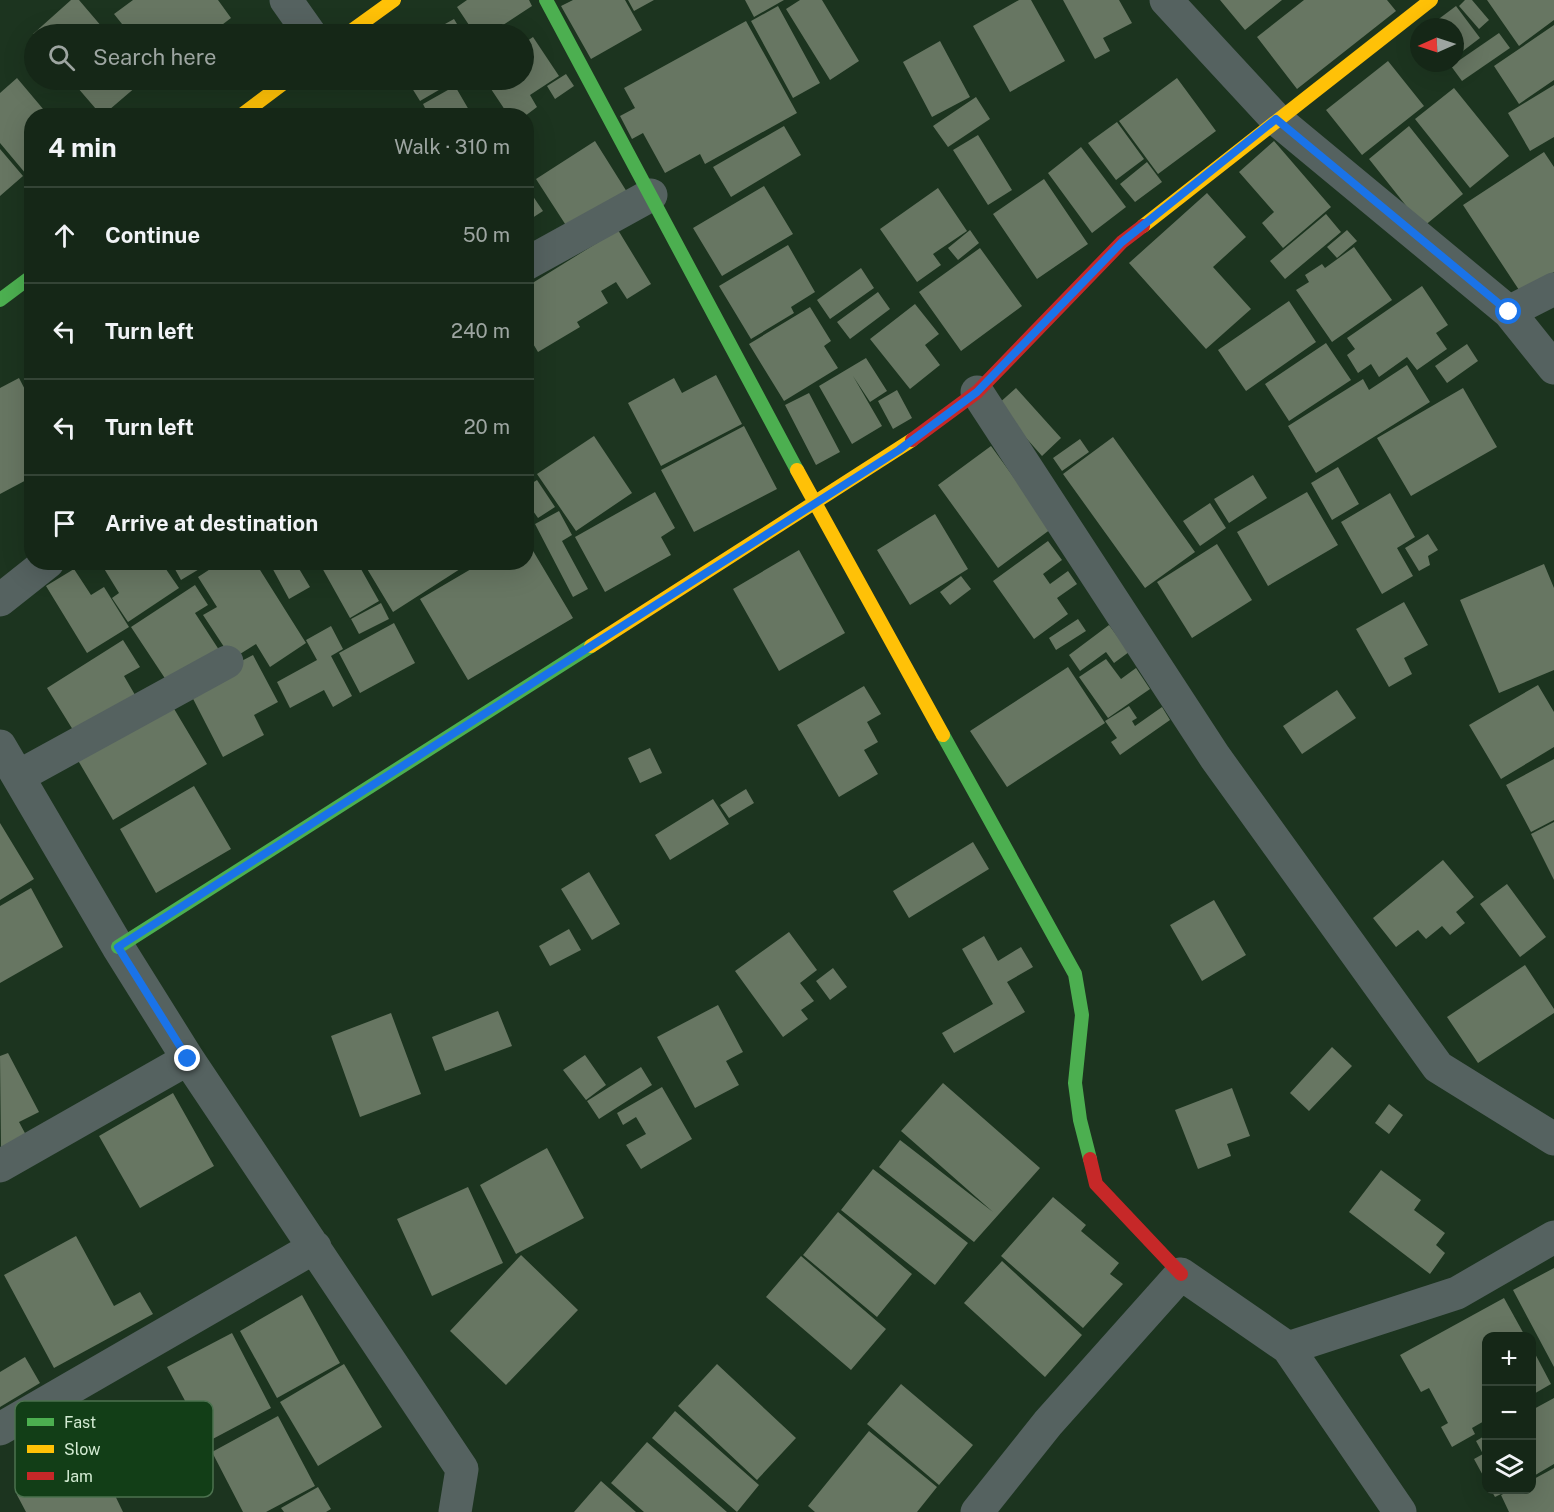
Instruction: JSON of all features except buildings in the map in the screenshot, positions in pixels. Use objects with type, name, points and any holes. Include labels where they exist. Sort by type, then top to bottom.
[{"type":"street","points":[[286,0],[303,24]]},
{"type":"street","points":[[361,24],[394,0]]},
{"type":"street","points":[[546,0],[816,505],[1075,974],[1082,1015],[1075,1083],[1080,1120],[1096,1184],[1181,1274],[1288,1348],[1400,1512]]},
{"type":"street","points":[[1167,0],[1276,119],[1509,312],[1554,368]]},
{"type":"street","points":[[118,947],[816,505],[899,450],[977,392],[1122,242],[1276,119],[1431,0]]},
{"type":"street","points":[[251,108],[275,90]]},
{"type":"street","points":[[534,260],[651,195]]},
{"type":"street","points":[[0,300],[24,282]]},
{"type":"street","points":[[1509,312],[1554,289]]},
{"type":"street","points":[[977,392],[1215,757],[1438,1066],[1554,1139]]},
{"type":"street","points":[[0,600],[38,570]]},
{"type":"street","points":[[19,776],[228,662]]},
{"type":"street","points":[[0,746],[118,947],[188,1059],[462,1469],[455,1512]]},
{"type":"street","points":[[0,1166],[188,1059]]},
{"type":"street","points":[[1288,1348],[1457,1293],[1554,1237]]},
{"type":"street","points":[[48,1401],[315,1247]]},
{"type":"street","points":[[977,1512],[1048,1423],[1181,1274]]},
{"type":"street","points":[[0,1429],[15,1420]]},
{"type":"traffic: fast","points":[[546,0],[797,470]]},
{"type":"traffic: fast","points":[[0,300],[24,282]]},
{"type":"traffic: fast","points":[[118,947],[591,646]]},
{"type":"traffic: fast","points":[[943,735],[1075,974],[1082,1015],[1075,1083],[1080,1120],[1090,1159]]},
{"type":"traffic: slow","points":[[361,24],[394,0]]},
{"type":"traffic: slow","points":[[1143,226],[1431,0]]},
{"type":"traffic: slow","points":[[251,108],[275,90]]},
{"type":"traffic: slow","points":[[591,646],[912,440]]},
{"type":"traffic: slow","points":[[797,470],[943,735]]},
{"type":"traffic: jam","points":[[912,440],[977,392],[1122,242],[1143,226]]},
{"type":"traffic: jam","points":[[1090,1159],[1096,1184],[1181,1274]]},
{"type":"route","points":[[188,1059],[118,947],[816,505],[899,450],[977,392],[1122,242],[1276,119],[1509,312]]}]
